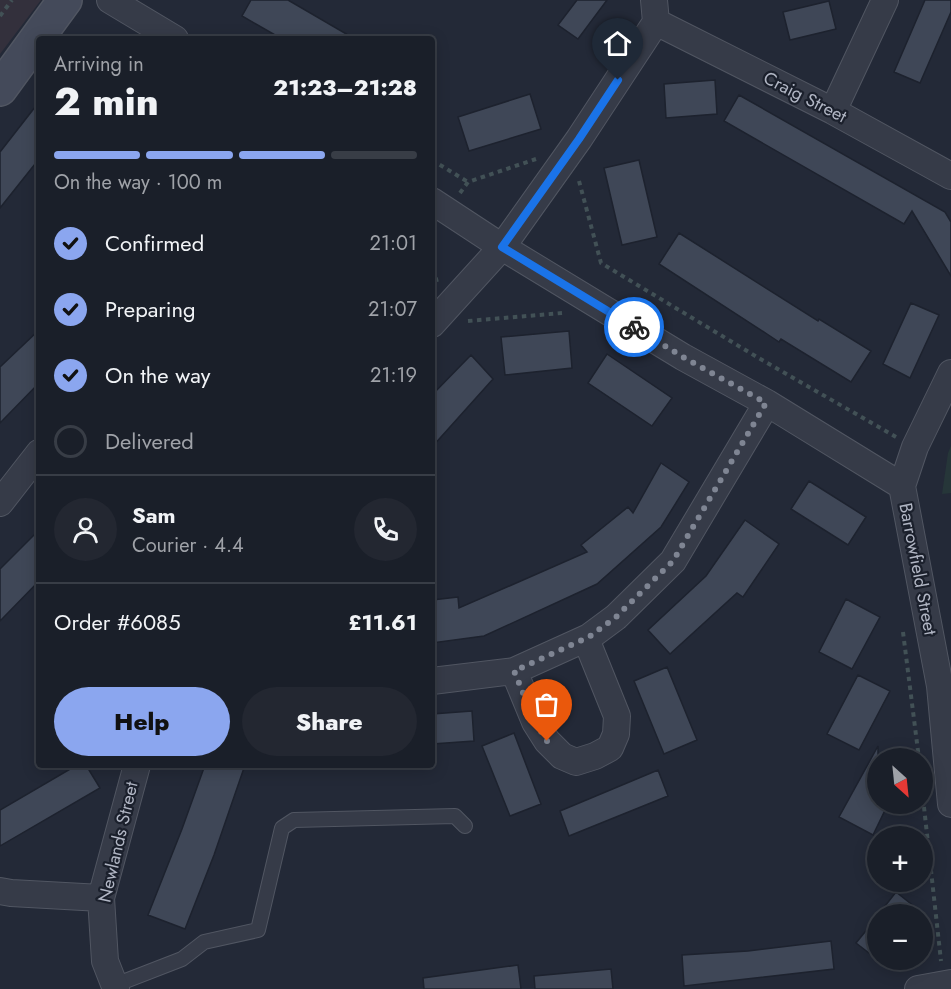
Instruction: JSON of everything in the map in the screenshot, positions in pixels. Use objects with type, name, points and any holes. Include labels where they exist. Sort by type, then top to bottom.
[{"type":"street","points":[[39,36],[64,0]]},
{"type":"street","points":[[110,0],[170,36]]},
{"type":"street","points":[[834,111],[885,0]]},
{"type":"street","points":[[435,321],[502,247],[572,148],[655,11]]},
{"type":"street","name":"Craig Street","points":[[655,11],[951,176]]},
{"type":"street","points":[[0,89],[36,40]]},
{"type":"street","name":"Barrowfield Street","points":[[440,206],[502,247],[683,357],[766,403],[902,486],[946,685],[951,804]]},
{"type":"street","points":[[902,486],[915,447],[951,373]]},
{"type":"street","points":[[435,681],[514,671],[586,639],[616,617],[673,561],[766,403]]},
{"type":"street","points":[[0,503],[36,457]]},
{"type":"street","points":[[514,671],[535,722],[547,741],[562,756],[576,762],[596,756],[609,748],[616,734],[617,716],[586,639]]},
{"type":"street","name":"Newlands Street","points":[[116,987],[105,961],[102,898],[136,768]]},
{"type":"street","points":[[0,891],[102,898]]},
{"type":"street","points":[[918,989],[947,984]]},
{"type":"lane","points":[[116,987],[182,959],[204,942],[258,930],[282,828],[294,820],[455,816],[465,826]]},
{"type":"path","points":[[0,16],[12,0]]},
{"type":"path","points":[[440,206],[468,182],[572,148],[601,262],[869,423],[915,447]]},
{"type":"path","points":[[435,162],[468,182]]},
{"type":"path","points":[[925,814],[947,984]]},
{"type":"shaded area","points":[[0,0],[41,0],[0,54]]},
{"type":"shaded area","points":[[951,446],[951,493],[942,494],[948,453]]},
{"type":"building","points":[[251,0],[288,0],[350,36],[277,36],[242,16]]},
{"type":"building","points":[[577,0],[607,0],[578,39],[558,25]]},
{"type":"building","points":[[925,0],[951,0],[951,12],[920,83],[894,72]]},
{"type":"building","points":[[829,1],[836,29],[790,40],[783,12]]},
{"type":"building","points":[[715,80],[717,114],[666,118],[664,84]]},
{"type":"building","points":[[530,94],[541,129],[469,151],[458,117]]},
{"type":"building","points":[[739,95],[945,212],[951,222],[951,276],[912,211],[904,224],[724,121]]},
{"type":"building","points":[[36,106],[36,163],[0,208],[0,152]]},
{"type":"building","points":[[639,160],[657,237],[622,245],[604,168]]},
{"type":"building","points":[[679,233],[818,321],[819,319],[871,351],[851,382],[781,339],[779,342],[659,264]]},
{"type":"building","points":[[911,303],[939,315],[910,378],[883,364]]},
{"type":"building","points":[[569,331],[572,368],[505,375],[501,337]]},
{"type":"building","points":[[36,333],[36,386],[0,423],[0,367]]},
{"type":"building","points":[[607,354],[672,398],[652,426],[588,383]]},
{"type":"building","points":[[471,355],[493,379],[435,444],[435,392]]},
{"type":"building","points":[[661,463],[689,482],[661,527],[597,584],[484,636],[435,643],[435,600],[458,597],[459,608],[587,552],[581,545],[628,507],[633,513]]},
{"type":"building","points":[[809,481],[866,517],[848,545],[791,509]]},
{"type":"building","points":[[745,520],[779,544],[743,597],[737,593],[670,654],[648,630],[706,576]]},
{"type":"building","points":[[36,533],[36,584],[0,621],[0,569]]},
{"type":"building","points":[[846,599],[880,617],[852,669],[819,652]]},
{"type":"building","points":[[667,667],[697,740],[664,754],[634,681]]},
{"type":"building","points":[[858,675],[890,691],[859,750],[827,734]]},
{"type":"building","points":[[472,711],[474,741],[435,744],[435,714]]},
{"type":"building","points":[[514,733],[541,804],[510,816],[482,746]]},
{"type":"building","points":[[867,766],[867,814],[883,814],[877,826],[867,826],[867,832],[839,817]]},
{"type":"building","points":[[72,768],[88,768],[100,788],[0,846],[0,810]]},
{"type":"building","points":[[204,768],[244,768],[185,929],[148,915]]},
{"type":"building","points":[[658,770],[668,796],[569,836],[560,811]]},
{"type":"building","points":[[896,892],[911,904],[887,904]]},
{"type":"building","points":[[867,930],[867,952],[856,943]]},
{"type":"building","points":[[831,941],[834,969],[684,986],[682,955],[748,951]]},
{"type":"building","points":[[518,965],[521,989],[424,989],[423,978]]},
{"type":"building","points":[[611,969],[613,989],[535,989],[534,976]]},
{"type":"way so far","points":[[547,741],[535,722],[514,671],[589,637],[616,617],[673,561],[766,403],[634,327]]},
{"type":"route","points":[[618,80],[502,247],[634,327]]}]
